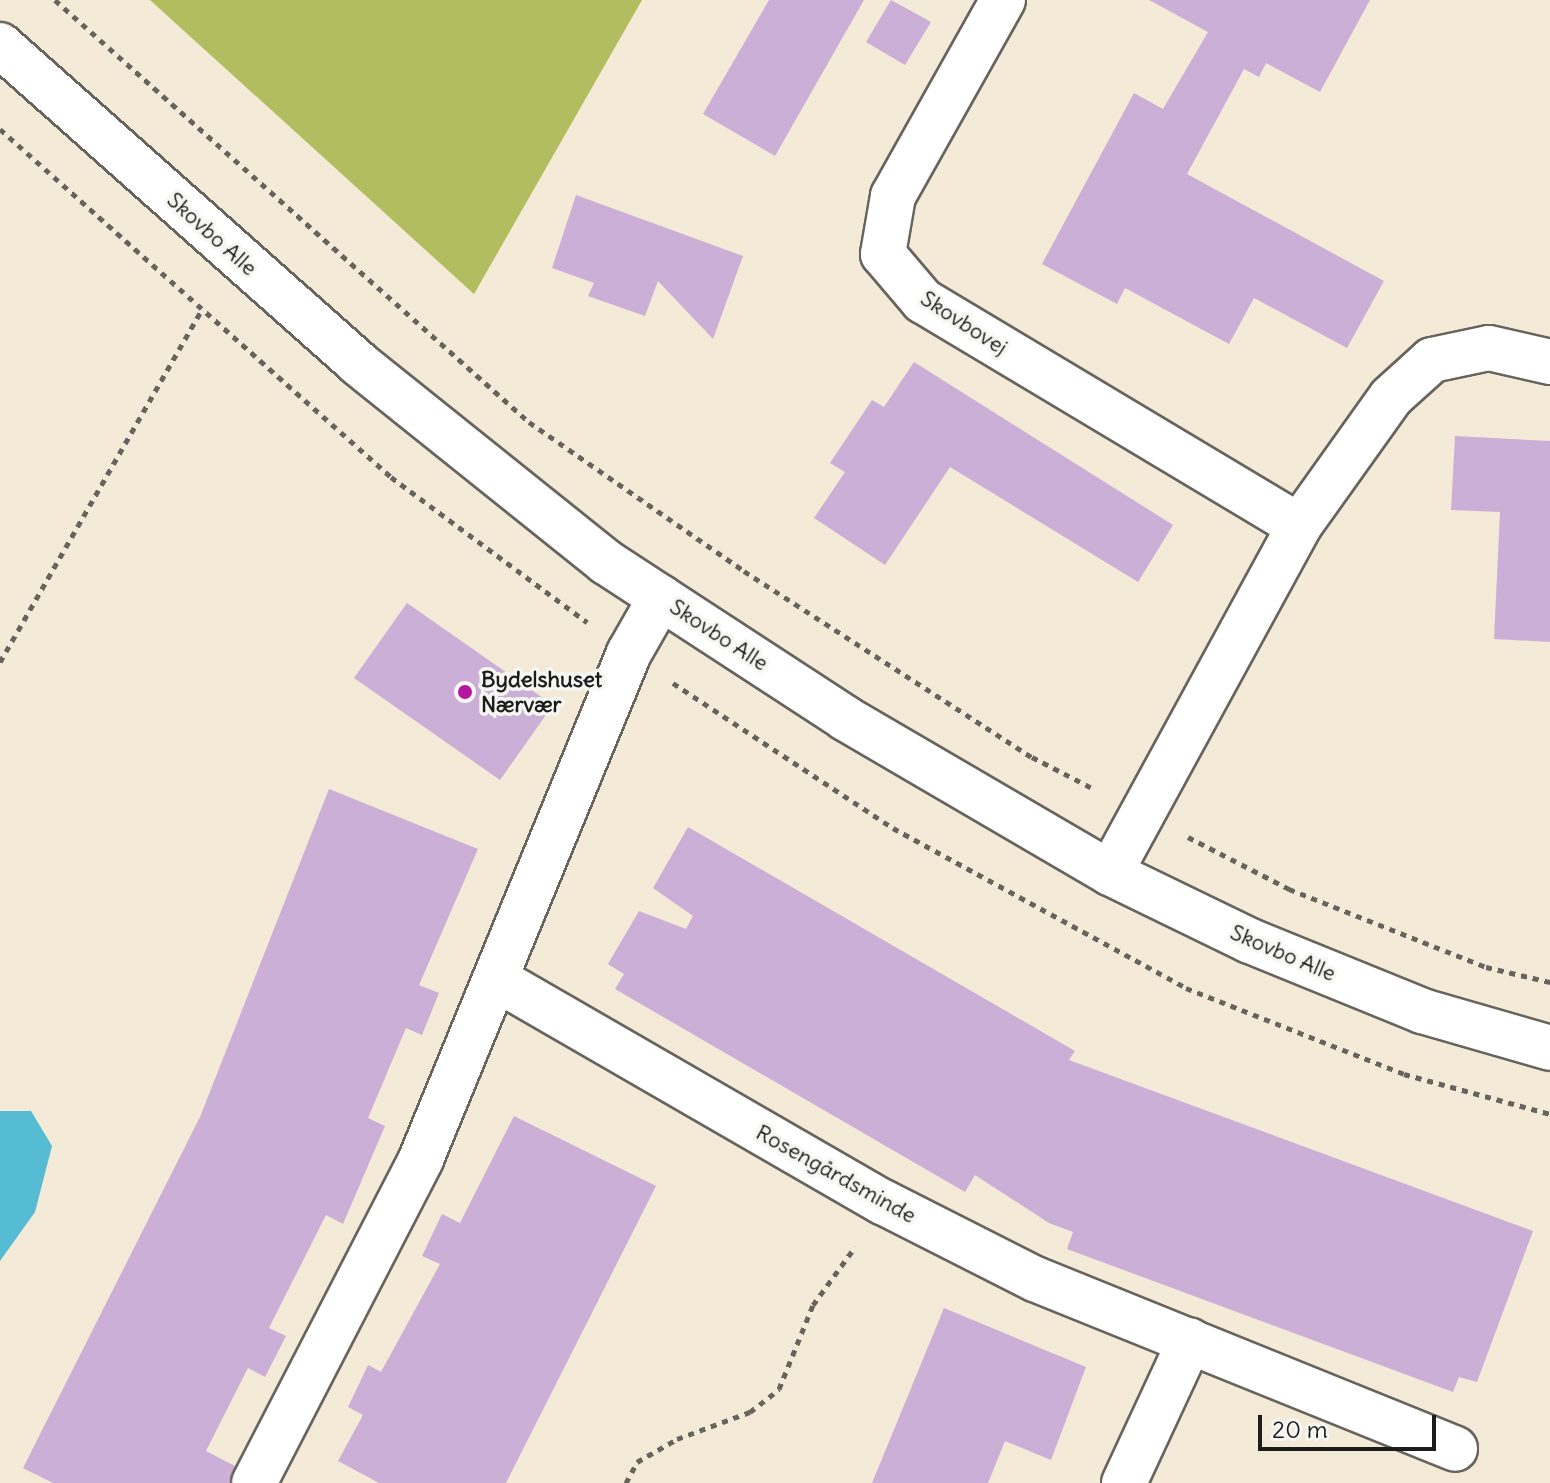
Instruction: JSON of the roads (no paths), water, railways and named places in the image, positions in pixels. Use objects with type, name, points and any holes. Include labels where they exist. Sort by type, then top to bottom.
[{"type":"street","name":"Skovbovej","points":[[1003,0],[893,196],[883,254],[923,301],[1299,526]]},
{"type":"street","name":"Skovbo Alle","points":[[0,45],[359,364],[606,562],[845,718],[1110,873],[1250,941],[1422,1011],[1550,1048]]},
{"type":"street","points":[[1110,873],[1299,526],[1391,397],[1432,360],[1489,348],[1550,362]]},
{"type":"street","points":[[254,1483],[421,1159],[629,653],[661,597]]},
{"type":"street","name":"Rosengårdsminde","points":[[496,979],[883,1202],[1035,1279],[1455,1449]]},
{"type":"street","points":[[1124,1483],[1190,1341]]},
{"type":"water","points":[[0,1111],[31,1111],[52,1146],[35,1212],[0,1261]]},
{"type":"place","name":"Bydelshuset Nærvær","points":[[465,692]]}]
